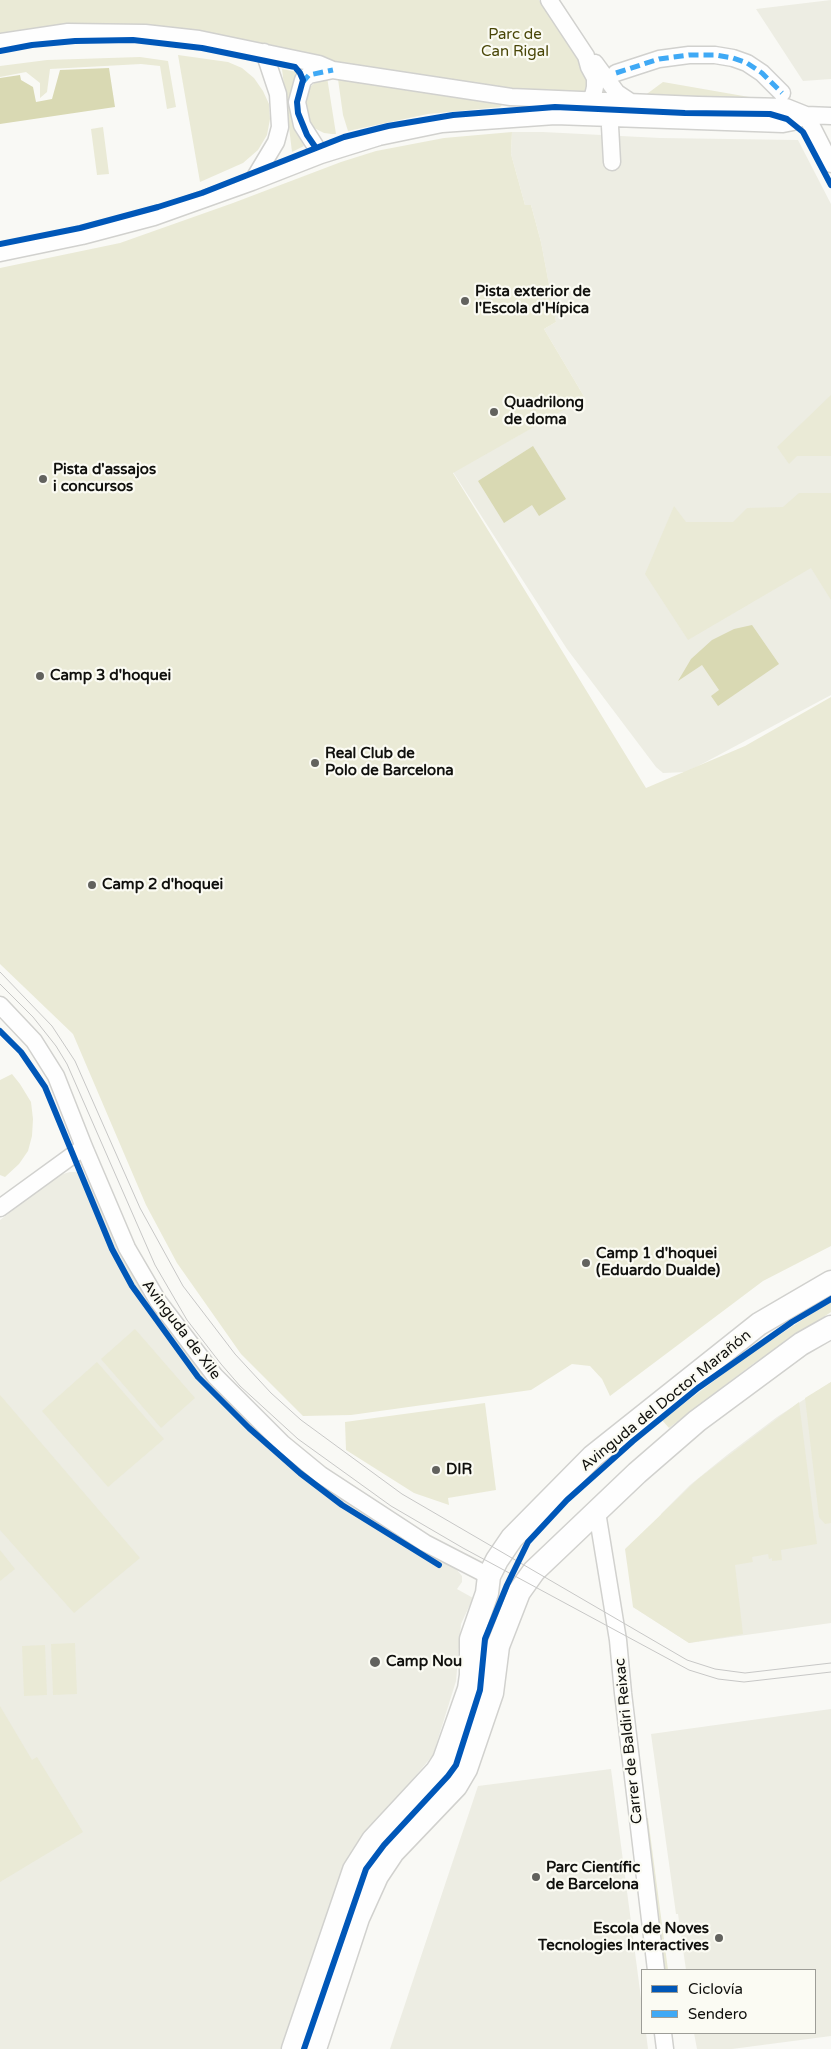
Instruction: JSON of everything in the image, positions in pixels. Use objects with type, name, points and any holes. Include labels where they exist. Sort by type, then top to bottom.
[{"type":"street","points":[[549,0],[586,56],[595,78],[596,87],[593,96],[588,100]]},
{"type":"street","points":[[0,42],[68,32],[108,31],[145,33],[199,39],[319,64],[333,70],[511,97],[632,103],[786,107],[806,115],[831,116]]},
{"type":"street","points":[[252,182],[276,142],[280,126],[278,94],[264,52]]},
{"type":"street","points":[[616,73],[659,59],[689,55],[715,55],[747,63],[762,73],[782,94]]},
{"type":"street","points":[[586,56],[598,65],[616,92],[632,103]]},
{"type":"street","points":[[321,155],[302,125],[298,107],[298,96],[303,80],[309,75],[333,70]]},
{"type":"street","points":[[609,101],[612,162]]},
{"type":"street","points":[[0,253],[82,236],[145,219],[252,182],[321,155],[379,137],[442,124],[555,116],[783,124],[793,122],[806,115]]},
{"type":"street","points":[[806,115],[831,164]]},
{"type":"street","name":"Avinguda de Xile","points":[[0,1005],[24,1030],[46,1058],[56,1076],[127,1248],[158,1300],[215,1376],[282,1443],[322,1475],[425,1544],[519,1592]]},
{"type":"street","points":[[0,1208],[84,1147]]},
{"type":"street","name":"Avinguda del Doctor Marañón","points":[[292,2049],[354,1870],[373,1840],[437,1771],[451,1743],[471,1676],[471,1639],[487,1593],[489,1576],[512,1538],[593,1456],[759,1324],[831,1282]]},
{"type":"street","points":[[315,2049],[358,1918],[377,1876],[393,1852],[456,1786],[466,1769],[492,1694],[498,1646],[519,1592],[534,1571],[637,1473],[697,1421],[801,1344],[831,1327]]},
{"type":"street","name":"Carrer de Baldiri Reixac","points":[[597,1512],[618,1640],[656,1969]]},
{"type":"street","points":[[663,2034],[665,2049]]},
{"type":"shaded area","points":[[831,0],[831,79],[803,81],[756,9]]},
{"type":"shaded area","points":[[109,68],[115,107],[0,124],[0,78],[20,75],[21,80],[33,87],[36,102],[52,99],[60,70]]},
{"type":"shaded area","points":[[512,132],[660,138],[798,140],[831,204],[831,695],[687,772],[663,773],[656,767],[567,649],[453,472],[585,398],[544,329],[556,322],[541,242],[531,205],[525,205],[511,154]]},
{"type":"shaded area","points":[[533,446],[566,499],[539,516],[532,505],[504,523],[478,481]]},
{"type":"shaded area","points":[[752,625],[779,664],[718,706],[711,696],[719,690],[702,665],[678,681],[691,659],[712,640],[734,629]]},
{"type":"shaded area","points":[[79,1172],[90,1181],[194,1360],[414,1543],[457,1570],[462,1576],[462,1582],[457,1589],[473,1598],[461,1624],[456,1681],[433,1755],[368,1833],[287,2049],[0,2049],[0,1220],[46,1185],[63,1174]]},
{"type":"shaded area","points":[[831,1382],[831,1623],[689,1643],[633,1607],[661,1514],[690,1485],[727,1455],[777,1417]]},
{"type":"shaded area","points":[[831,1709],[831,2036],[732,2049],[697,2049],[694,2034],[816,2034],[816,1969],[686,1969],[678,1914],[676,1914],[651,1734]]},
{"type":"shaded area","name":"Parc Científic de Barcelona","points":[[611,1769],[641,1998],[641,2034],[646,2034],[648,2049],[390,2049],[478,1786]]},
{"type":"green space","name":"Parc de Can Rigal","points":[[0,0],[539,0],[589,76],[586,93],[526,90],[349,64],[203,35],[0,37]]},
{"type":"green space","points":[[178,55],[228,62],[242,68],[254,78],[269,104],[270,119],[267,135],[258,150],[243,163],[200,182]]},
{"type":"green space","points":[[140,57],[168,61],[176,107],[167,109],[160,66],[141,64],[50,69],[47,92],[40,98],[40,83],[26,72],[0,77],[0,66],[47,60]]},
{"type":"green space","points":[[282,69],[297,72],[292,93],[295,128],[304,146],[292,152]]},
{"type":"green space","points":[[327,77],[336,134],[324,133],[310,125],[304,109],[307,92],[310,87],[318,80]]},
{"type":"green space","points":[[338,79],[503,104],[500,107],[428,114],[348,131],[343,115]]},
{"type":"green space","points":[[663,82],[772,101],[640,99]]},
{"type":"green space","points":[[103,127],[109,174],[97,175],[91,129]]},
{"type":"green space","name":"Real Club de Polo de Barcelona","points":[[512,132],[511,154],[525,205],[531,205],[541,242],[556,322],[544,329],[585,398],[453,473],[646,788],[745,746],[831,697],[831,1246],[763,1281],[610,1396],[602,1379],[590,1366],[572,1364],[531,1390],[351,1415],[303,1416],[241,1354],[177,1263],[146,1205],[73,1034],[0,964],[0,268],[120,243],[376,151],[444,138]]},
{"type":"green space","points":[[831,395],[831,456],[797,456],[789,464],[777,447]]},
{"type":"green space","points":[[799,493],[831,493],[831,600],[811,568],[688,640],[645,574],[674,506],[686,522],[733,522],[747,508],[783,507]]},
{"type":"green space","points":[[12,1074],[31,1102],[32,1136],[28,1151],[19,1164],[5,1177],[0,1175],[0,1080]]},
{"type":"green space","points":[[831,1301],[831,1312],[753,1364],[669,1428],[662,1420],[747,1356]]},
{"type":"green space","points":[[135,1329],[195,1398],[161,1428],[101,1359]]},
{"type":"green space","points":[[97,1362],[164,1439],[108,1487],[42,1411]]},
{"type":"green space","points":[[831,1382],[831,1523],[825,1524],[819,1517],[805,1398]]},
{"type":"green space","points":[[0,1395],[140,1558],[74,1613],[0,1530]]},
{"type":"green space","points":[[799,1402],[817,1544],[781,1550],[782,1560],[772,1561],[772,1558],[769,1559],[768,1554],[752,1557],[753,1562],[735,1565],[743,1634],[689,1643],[633,1607],[625,1549],[698,1479]]},
{"type":"green space","name":"DIR","points":[[485,1403],[496,1490],[448,1498],[449,1505],[414,1493],[346,1450],[345,1422]]},
{"type":"green space","points":[[0,1550],[15,1569],[0,1581]]},
{"type":"green space","points":[[75,1643],[77,1694],[53,1695],[51,1644]]},
{"type":"green space","points":[[45,1645],[47,1695],[24,1696],[22,1646]]},
{"type":"green space","points":[[0,1706],[32,1760],[37,1757],[83,1832],[0,1882]]},
{"type":"green space","points":[[637,1817],[648,1818],[668,1969],[659,1969]]},
{"type":"tram line","points":[[0,972],[52,1026],[75,1061],[140,1208],[183,1286],[235,1354],[271,1393],[301,1420],[402,1494],[687,1660],[715,1669],[745,1673],[831,1663]]},
{"type":"tram line","points":[[0,984],[33,1017],[56,1046],[67,1064],[155,1265],[187,1320],[240,1386],[298,1439],[391,1506],[463,1548],[689,1670],[718,1679],[744,1682],[831,1672]]},
{"type":"marked path","points":[[616,73],[659,59],[689,55],[715,55],[747,63],[762,73],[782,93]]},
{"type":"marked path","points":[[302,83],[309,75],[333,70]]},
{"type":"cycle path","points":[[0,51],[32,45],[75,41],[133,40],[202,48],[295,67],[303,80],[297,102],[298,113],[307,135],[316,148]]},
{"type":"cycle path","points":[[0,244],[80,228],[158,207],[202,193],[344,137],[388,126],[453,115],[555,107],[685,113],[770,114],[787,119],[803,132],[831,185]]},
{"type":"cycle path","points":[[0,1031],[21,1052],[45,1087],[112,1249],[132,1286],[198,1377],[249,1428],[300,1473],[342,1505],[439,1565]]},
{"type":"cycle path","points":[[304,2049],[366,1869],[384,1845],[456,1765],[480,1690],[485,1639],[507,1585],[528,1542],[567,1500],[633,1441],[698,1388],[792,1322],[831,1299]]},
{"type":"place","name":"Pista exterior de l'Escola d'Hípica","points":[[465,301]]},
{"type":"place","name":"Quadrilong de doma","points":[[494,412]]},
{"type":"place","name":"Pista d'assajos i concursos","points":[[43,479]]},
{"type":"place","name":"Camp 3 d'hoquei","points":[[40,676]]},
{"type":"place","name":"Real Club de Polo de Barcelona","points":[[315,763]]},
{"type":"place","name":"Camp 2 d'hoquei","points":[[92,885]]},
{"type":"place","name":"Camp 1 d'hoquei (Eduardo Dualde)","points":[[586,1263]]},
{"type":"place","name":"DIR","points":[[436,1470]]},
{"type":"place","name":"Camp Nou","points":[[375,1662]]},
{"type":"place","name":"Parc Científic de Barcelona","points":[[536,1877]]},
{"type":"place","name":"Escola de Noves Tecnologies Interactives","points":[[719,1938]]}]
